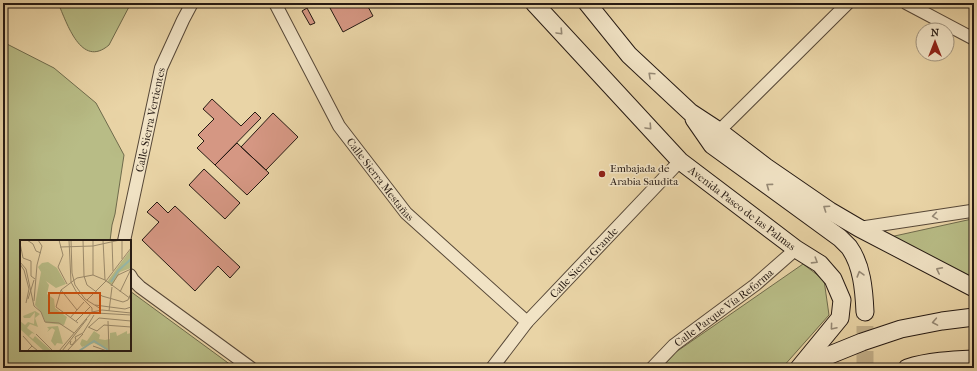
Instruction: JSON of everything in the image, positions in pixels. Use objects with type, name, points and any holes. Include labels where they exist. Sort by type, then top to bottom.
[{"type":"main road","name":"Avenida Paseo de las Palmas","points":[[534,3],[680,161],[796,249],[820,264],[833,279],[842,300],[840,318],[799,368]]},
{"type":"main road","points":[[587,3],[629,54],[690,112],[719,131],[766,167],[830,211],[859,228],[974,288]]},
{"type":"main road","points":[[690,112],[712,145],[840,238],[849,248],[855,258],[861,277],[865,312]]},
{"type":"main road","points":[[809,368],[820,359],[862,342],[901,329],[942,321],[974,317]]},
{"type":"main road","points":[[907,368],[933,362],[974,359]]},
{"type":"street","name":"Calle Sierra Vertientes","points":[[124,240],[161,68],[192,3]]},
{"type":"street","name":"Calle Sierra Mestañas","points":[[275,3],[339,126],[406,213],[527,322]]},
{"type":"street","points":[[719,131],[848,3]]},
{"type":"street","points":[[906,3],[974,39]]},
{"type":"street","name":"Calle Sierra Grande","points":[[492,368],[527,322],[680,161]]},
{"type":"street","points":[[859,228],[974,211]]},
{"type":"street","name":"Calle Parque Vía Reforma","points":[[652,368],[674,345],[755,285],[796,249]]},
{"type":"street","points":[[131,277],[140,287],[251,368]]},
{"type":"green space","points":[[58,3],[131,3],[109,45],[99,51],[90,51],[83,48],[76,40]]},
{"type":"green space","points":[[3,42],[54,68],[96,103],[124,155],[110,240],[20,240],[20,351],[131,351],[131,292],[235,368],[3,368]]},
{"type":"green space","points":[[972,219],[974,220],[974,280],[890,237]]},
{"type":"green space","points":[[803,264],[824,280],[829,315],[782,368],[661,368],[676,352]]},
{"type":"building","points":[[339,3],[366,3],[373,16],[343,32],[330,8]]},
{"type":"building","points":[[307,8],[315,23],[310,25],[302,11]]},
{"type":"building","points":[[212,99],[241,126],[255,112],[261,118],[215,165],[197,148],[204,141],[198,135],[214,119],[203,109]]},
{"type":"building","points":[[273,113],[298,137],[266,170],[241,147]]},
{"type":"building","points":[[237,143],[269,173],[247,195],[215,165]]},
{"type":"building","points":[[204,169],[240,203],[225,219],[189,185]]},
{"type":"building","points":[[157,202],[168,213],[175,206],[240,267],[230,278],[218,266],[195,291],[142,240],[159,222],[147,212]]},
{"type":"tunnel","points":[[865,312],[865,368]]},
{"type":"place","name":"Embajada de Arabia Saudita","points":[[602,174]]}]
